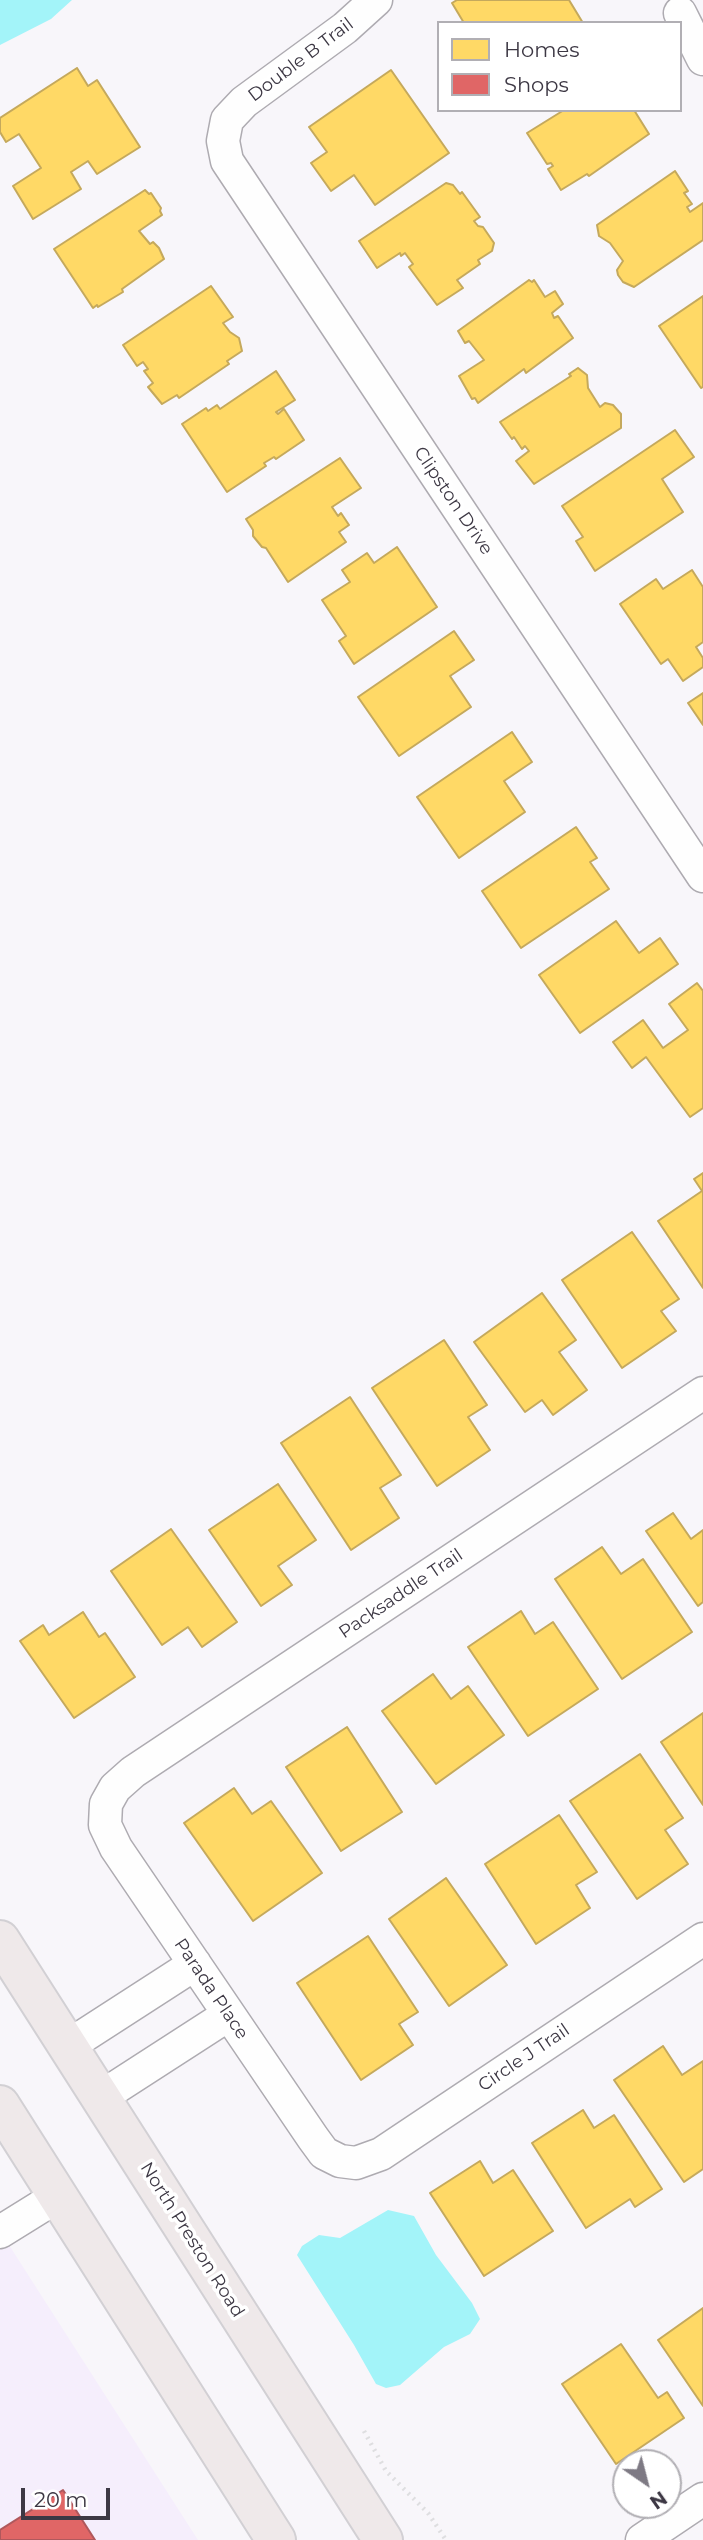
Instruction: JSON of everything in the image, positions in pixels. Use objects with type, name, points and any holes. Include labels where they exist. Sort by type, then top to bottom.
[{"type":"main road","name":"North Preston Road","points":[[0,1940],[383,2540]]},
{"type":"main road","points":[[0,2105],[276,2540]]},
{"type":"street","name":"Double B Trail","points":[[227,120],[244,102],[345,28],[376,0]]},
{"type":"street","points":[[675,4],[703,59]]},
{"type":"street","name":"Clipston Drive","points":[[227,120],[223,141],[227,161],[703,876]]},
{"type":"street","name":"Packsaddle Trail","points":[[106,1804],[115,1788],[133,1772],[703,1392]]},
{"type":"street","name":"Parada Place","points":[[106,1804],[105,1825],[116,1847],[318,2146],[324,2153],[340,2161]]},
{"type":"street","name":"Circle J Trail","points":[[340,2161],[356,2163],[381,2154],[703,1939]]},
{"type":"street","points":[[68,2046],[195,1964]]},
{"type":"street","points":[[101,2097],[228,2015]]},
{"type":"street","points":[[0,2232],[58,2196]]},
{"type":"street","points":[[642,2540],[703,2499]]},
{"type":"path","points":[[364,2431],[386,2471],[428,2513],[446,2540]]},
{"type":"shaded area","points":[[0,2231],[198,2540],[0,2540]]},
{"type":"water","points":[[0,0],[72,0],[51,19],[0,45]]},
{"type":"water","points":[[388,2210],[414,2216],[436,2255],[472,2303],[480,2319],[470,2334],[444,2347],[400,2385],[386,2388],[376,2384],[297,2255],[302,2246],[319,2235],[340,2238]]},
{"type":"building: Homes","points":[[457,0],[569,0],[582,21],[463,21],[452,3]]},
{"type":"building: Homes","points":[[77,68],[88,86],[97,80],[140,147],[97,174],[88,161],[71,172],[81,189],[33,219],[13,186],[41,168],[19,134],[6,142],[0,132],[0,118]]},
{"type":"building: Homes","points":[[391,70],[449,153],[375,205],[354,175],[331,191],[311,163],[327,152],[309,127]]},
{"type":"building: Homes","points":[[561,112],[635,112],[649,134],[589,176],[587,174],[561,190],[548,169],[553,166],[551,163],[547,164],[527,133]]},
{"type":"building: Homes","points":[[675,171],[688,191],[684,193],[692,204],[687,207],[690,212],[703,203],[703,240],[634,287],[623,282],[618,275],[617,270],[623,261],[610,243],[599,236],[597,225]]},
{"type":"building: Homes","points":[[446,183],[453,185],[460,194],[462,192],[480,217],[474,221],[483,227],[494,243],[492,251],[478,260],[480,264],[457,280],[463,288],[437,305],[409,267],[413,264],[405,253],[401,256],[400,253],[377,268],[359,241]]},
{"type":"building: Homes","points":[[145,190],[151,193],[161,208],[162,215],[139,231],[150,244],[153,242],[159,248],[164,259],[122,289],[123,292],[93,308],[54,249]]},
{"type":"building: Homes","points":[[529,280],[534,280],[545,297],[555,291],[563,304],[552,313],[554,318],[558,316],[573,338],[526,373],[524,369],[478,403],[475,398],[472,399],[459,376],[484,360],[469,341],[465,343],[458,331]]},
{"type":"building: Homes","points":[[211,286],[233,317],[223,323],[239,338],[242,351],[227,361],[229,364],[179,398],[177,395],[162,404],[148,387],[153,383],[144,371],[148,369],[143,362],[137,366],[123,345]]},
{"type":"building: Homes","points":[[703,296],[703,387],[701,388],[659,326]]},
{"type":"building: Homes","points":[[578,368],[587,375],[588,388],[600,407],[605,403],[613,405],[621,414],[621,428],[534,484],[516,461],[529,451],[525,446],[522,449],[514,437],[512,439],[500,422],[571,376],[569,374]]},
{"type":"building: Homes","points":[[276,371],[295,400],[276,412],[278,414],[284,409],[304,440],[276,459],[274,457],[264,463],[266,466],[227,492],[182,424],[206,408],[208,411],[217,405],[220,409]]},
{"type":"building: Homes","points":[[675,430],[694,457],[662,479],[683,512],[595,571],[576,541],[583,537],[562,506]]},
{"type":"building: Homes","points":[[340,458],[361,488],[332,507],[338,516],[341,513],[349,525],[339,532],[346,542],[288,582],[266,548],[253,536],[253,530],[246,519]]},
{"type":"building: Homes","points":[[397,547],[437,607],[354,664],[339,641],[346,636],[322,600],[350,582],[342,570],[367,553],[374,563]]},
{"type":"building: Homes","points":[[692,570],[703,587],[703,642],[696,647],[703,658],[703,667],[683,681],[668,659],[661,664],[620,604],[656,579],[663,589]]},
{"type":"building: Homes","points":[[454,631],[474,660],[450,676],[471,707],[399,756],[358,697]]},
{"type":"building: Homes","points":[[703,693],[703,725],[688,703]]},
{"type":"building: Homes","points":[[512,732],[532,762],[504,781],[525,812],[459,858],[417,797]]},
{"type":"building: Homes","points":[[576,827],[597,858],[590,862],[609,889],[521,948],[482,891]]},
{"type":"building: Homes","points":[[616,921],[639,953],[660,938],[678,964],[580,1033],[539,975]]},
{"type":"building: Homes","points":[[697,983],[703,991],[703,1108],[690,1117],[646,1057],[632,1068],[613,1042],[643,1020],[663,1048],[688,1030],[669,1004]]},
{"type":"building: Homes","points":[[703,1173],[703,1288],[658,1221],[702,1191],[694,1179]]},
{"type":"building: Homes","points":[[632,1232],[679,1299],[661,1311],[676,1331],[622,1368],[562,1280]]},
{"type":"building: Homes","points":[[542,1293],[576,1340],[559,1352],[587,1390],[553,1415],[542,1400],[525,1412],[474,1342]]},
{"type":"building: Homes","points":[[444,1340],[487,1405],[468,1417],[490,1450],[437,1486],[372,1388]]},
{"type":"building: Homes","points":[[350,1397],[401,1475],[380,1488],[399,1518],[351,1550],[281,1443]]},
{"type":"building: Homes","points":[[278,1484],[316,1540],[278,1566],[292,1585],[261,1606],[209,1530]]},
{"type":"building: Homes","points":[[673,1513],[691,1539],[703,1530],[703,1602],[698,1606],[646,1531]]},
{"type":"building: Homes","points":[[171,1529],[237,1622],[202,1647],[188,1627],[162,1645],[111,1571]]},
{"type":"building: Homes","points":[[602,1547],[621,1574],[643,1559],[692,1632],[622,1679],[555,1579]]},
{"type":"building: Homes","points":[[521,1611],[535,1634],[553,1622],[598,1689],[528,1736],[468,1647]]},
{"type":"building: Homes","points":[[83,1612],[99,1637],[105,1633],[135,1677],[74,1718],[20,1641],[43,1625],[49,1635]]},
{"type":"building: Homes","points":[[433,1674],[451,1699],[468,1686],[504,1735],[436,1784],[382,1711]]},
{"type":"building: Homes","points":[[703,1713],[703,1805],[661,1742]]},
{"type":"building: Homes","points":[[347,1727],[402,1812],[341,1851],[286,1767]]},
{"type":"building: Homes","points":[[640,1754],[683,1818],[665,1830],[688,1864],[637,1899],[570,1801]]},
{"type":"building: Homes","points":[[234,1788],[252,1814],[271,1801],[322,1873],[253,1921],[184,1823]]},
{"type":"building: Homes","points":[[559,1815],[597,1872],[576,1885],[590,1908],[536,1944],[485,1864]]},
{"type":"building: Homes","points":[[446,1878],[507,1965],[449,2006],[389,1919]]},
{"type":"building: Homes","points":[[368,1936],[418,2012],[399,2024],[413,2045],[361,2080],[297,1983]]},
{"type":"building: Homes","points":[[663,2046],[682,2075],[703,2061],[703,2169],[684,2182],[614,2080]]},
{"type":"building: Homes","points":[[583,2110],[594,2128],[614,2115],[662,2189],[635,2207],[630,2199],[586,2228],[532,2143]]},
{"type":"building: Homes","points":[[480,2161],[493,2183],[513,2170],[553,2231],[484,2276],[430,2193]]},
{"type":"building: Homes","points":[[703,2308],[703,2406],[658,2340]]},
{"type":"building: Homes","points":[[621,2344],[658,2398],[667,2392],[684,2418],[638,2449],[612,2449],[612,2458],[562,2384]]},
{"type":"building: Shops","points":[[63,2490],[95,2540],[0,2540],[0,2530]]}]
